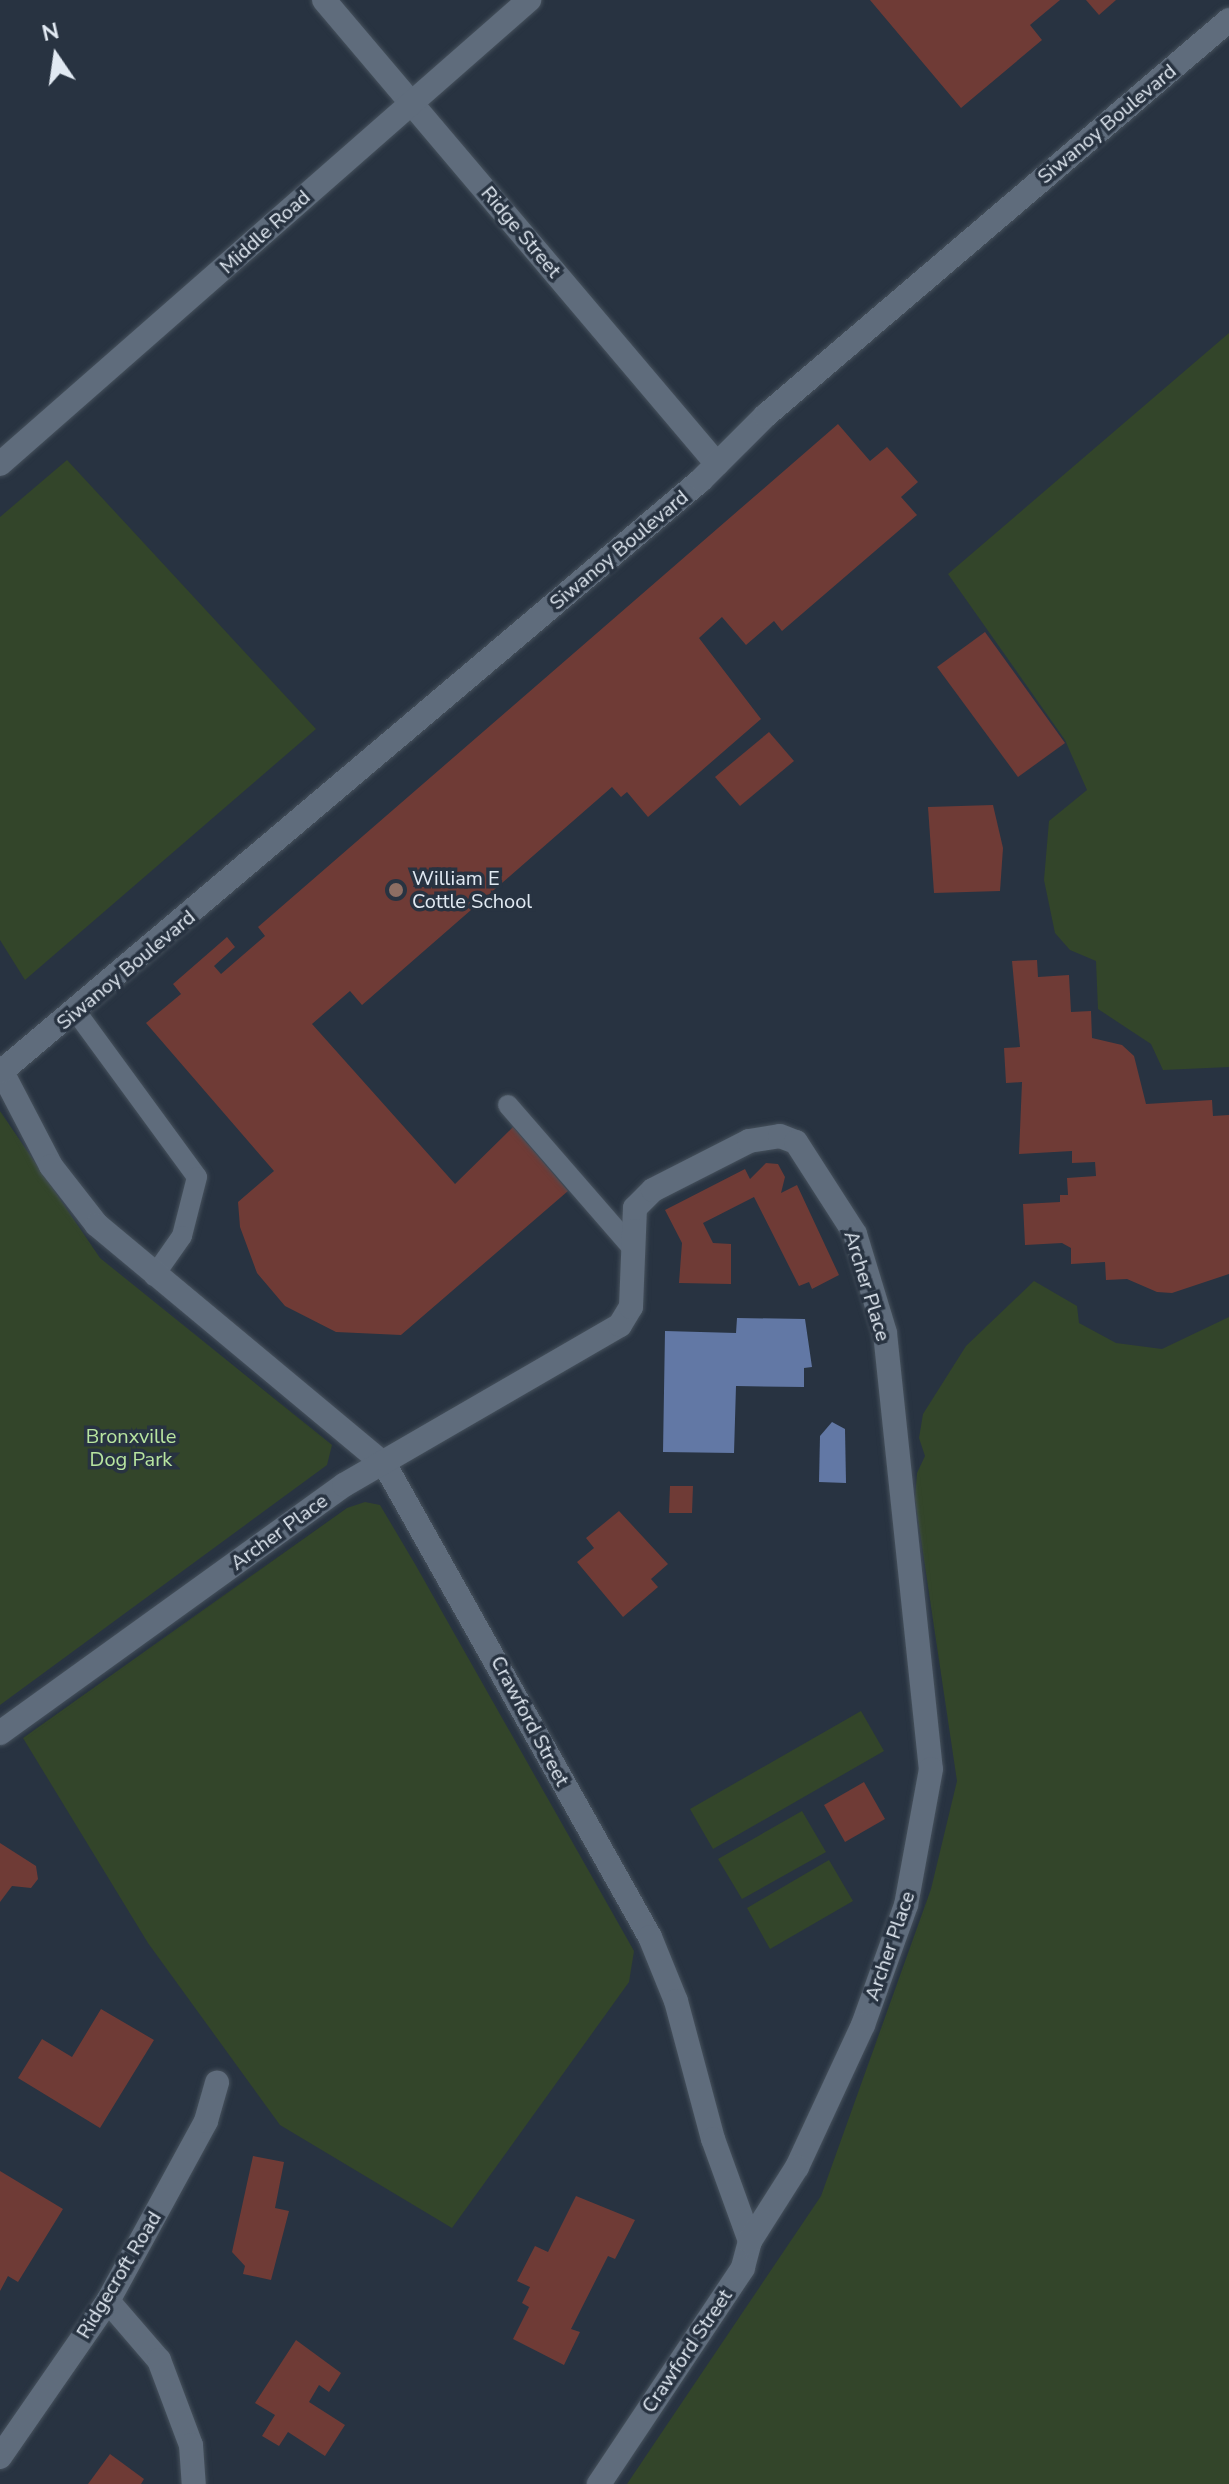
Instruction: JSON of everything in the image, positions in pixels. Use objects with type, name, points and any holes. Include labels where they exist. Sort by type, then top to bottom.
[{"type":"street","name":"Ridge Street","points":[[324,0],[717,464]]},
{"type":"street","name":"Middle Road","points":[[0,464],[529,0]]},
{"type":"street","name":"Siwanoy Boulevard","points":[[1,1069],[77,1013],[717,464],[765,416],[1229,20]]},
{"type":"street","name":"Crawford Street","points":[[1,1069],[51,1166],[97,1225],[154,1276],[385,1465],[644,1925],[676,2001],[713,2139],[750,2241],[743,2268],[599,2484]]},
{"type":"street","name":"Archer Place","points":[[7,1728],[344,1485],[385,1465],[620,1325],[631,1307],[635,1208],[653,1190],[749,1141],[780,1136],[796,1142],[814,1163],[855,1234],[885,1333],[912,1616],[929,1721],[928,1809],[906,1905],[863,2025],[797,2167],[750,2241]]},
{"type":"street","name":"Ridgecroft Road","points":[[0,2457],[108,2301],[206,2121],[217,2083]]},
{"type":"street","points":[[108,2301],[159,2360],[191,2445],[194,2484]]},
{"type":"lane","points":[[77,1013],[197,1177],[182,1236],[154,1276]]},
{"type":"lane","points":[[508,1105],[633,1249]]},
{"type":"green space","points":[[1229,333],[1229,1067],[1163,1070],[1151,1044],[1098,1009],[1096,961],[1070,950],[1055,933],[1044,880],[1049,821],[1087,790],[1065,740],[948,574]]},
{"type":"green space","points":[[67,460],[316,729],[25,980],[0,940],[0,517]]},
{"type":"green space","name":"Bronxville Dog Park","points":[[0,1111],[100,1258],[332,1445],[327,1465],[0,1705]]},
{"type":"green space","points":[[1034,1281],[1077,1306],[1079,1323],[1116,1343],[1162,1349],[1229,1317],[1229,2484],[627,2484],[821,2196],[931,1889],[957,1781],[915,1499],[917,1473],[925,1456],[919,1438],[923,1414],[966,1346]]},
{"type":"green space","points":[[365,1502],[380,1505],[634,1951],[629,1982],[452,2228],[280,2125],[148,1943],[23,1738],[347,1508]]},
{"type":"green space","points":[[861,1711],[884,1751],[713,1849],[690,1809]]},
{"type":"green space","points":[[802,1811],[826,1852],[742,1899],[718,1859]]},
{"type":"green space","points":[[829,1860],[853,1901],[770,1949],[747,1908]]},
{"type":"water","points":[[737,1318],[805,1319],[812,1367],[804,1368],[804,1387],[736,1386],[734,1453],[663,1452],[665,1331],[736,1333]]},
{"type":"water","points":[[832,1422],[845,1429],[846,1483],[819,1482],[820,1436]]},
{"type":"building","points":[[870,0],[1060,0],[1030,25],[1042,40],[961,108]]},
{"type":"building","points":[[1086,0],[1116,0],[1099,15]]},
{"type":"building","name":"William E Cottle School","points":[[838,424],[870,461],[887,447],[918,482],[901,497],[917,515],[782,631],[774,621],[746,645],[722,617],[699,638],[761,719],[648,817],[627,792],[621,797],[612,787],[362,1005],[350,991],[312,1024],[455,1184],[513,1127],[568,1191],[401,1335],[336,1332],[285,1306],[257,1273],[240,1227],[238,1202],[274,1171],[146,1023],[181,994],[173,984],[227,937],[235,947],[214,966],[221,974],[265,936],[258,927]]},
{"type":"building","points":[[985,632],[1065,743],[1018,777],[937,667]]},
{"type":"building","points":[[769,732],[794,761],[740,806],[715,777]]},
{"type":"building","points":[[993,805],[1003,848],[1000,891],[934,893],[928,807]]},
{"type":"building","points":[[1037,960],[1038,977],[1069,975],[1071,1012],[1091,1011],[1092,1038],[1122,1045],[1134,1056],[1146,1104],[1212,1100],[1213,1116],[1229,1115],[1229,1274],[1172,1293],[1157,1292],[1127,1279],[1106,1280],[1105,1262],[1071,1264],[1071,1248],[1062,1243],[1025,1245],[1023,1204],[1060,1202],[1060,1195],[1068,1195],[1067,1178],[1096,1176],[1095,1162],[1072,1163],[1072,1151],[1019,1154],[1022,1082],[1006,1083],[1004,1048],[1020,1047],[1012,961]]},
{"type":"building","points":[[766,1163],[778,1164],[785,1177],[781,1193],[797,1185],[839,1275],[812,1289],[809,1282],[799,1286],[754,1197],[703,1223],[713,1243],[731,1244],[731,1284],[679,1283],[682,1243],[665,1210],[745,1169],[750,1179]]},
{"type":"building","points":[[670,1486],[693,1486],[692,1513],[669,1513]]},
{"type":"building","points":[[619,1511],[668,1564],[651,1579],[658,1587],[623,1617],[577,1562],[594,1548],[586,1538]]},
{"type":"building","points":[[864,1782],[885,1819],[845,1842],[824,1805]]},
{"type":"building","points":[[0,1843],[36,1866],[38,1879],[31,1888],[12,1886],[0,1902]]},
{"type":"building","points":[[101,2009],[154,2040],[100,2128],[18,2078],[42,2039],[72,2057]]},
{"type":"building","points":[[253,2156],[284,2162],[275,2208],[289,2211],[271,2280],[243,2274],[245,2266],[232,2252]]},
{"type":"building","points":[[0,2171],[63,2209],[18,2282],[8,2276],[0,2291]]},
{"type":"building","points":[[576,2196],[635,2220],[615,2259],[608,2256],[571,2329],[580,2332],[564,2365],[513,2339],[529,2307],[522,2303],[530,2287],[517,2281],[535,2246],[548,2252]]},
{"type":"building","points":[[296,2340],[341,2373],[329,2392],[319,2385],[309,2402],[345,2425],[325,2456],[288,2432],[279,2446],[262,2436],[275,2415],[255,2403]]},
{"type":"building","points":[[110,2454],[144,2479],[141,2484],[88,2484]]},
{"type":"place","name":"William E Cottle School","points":[[396,890]]}]
